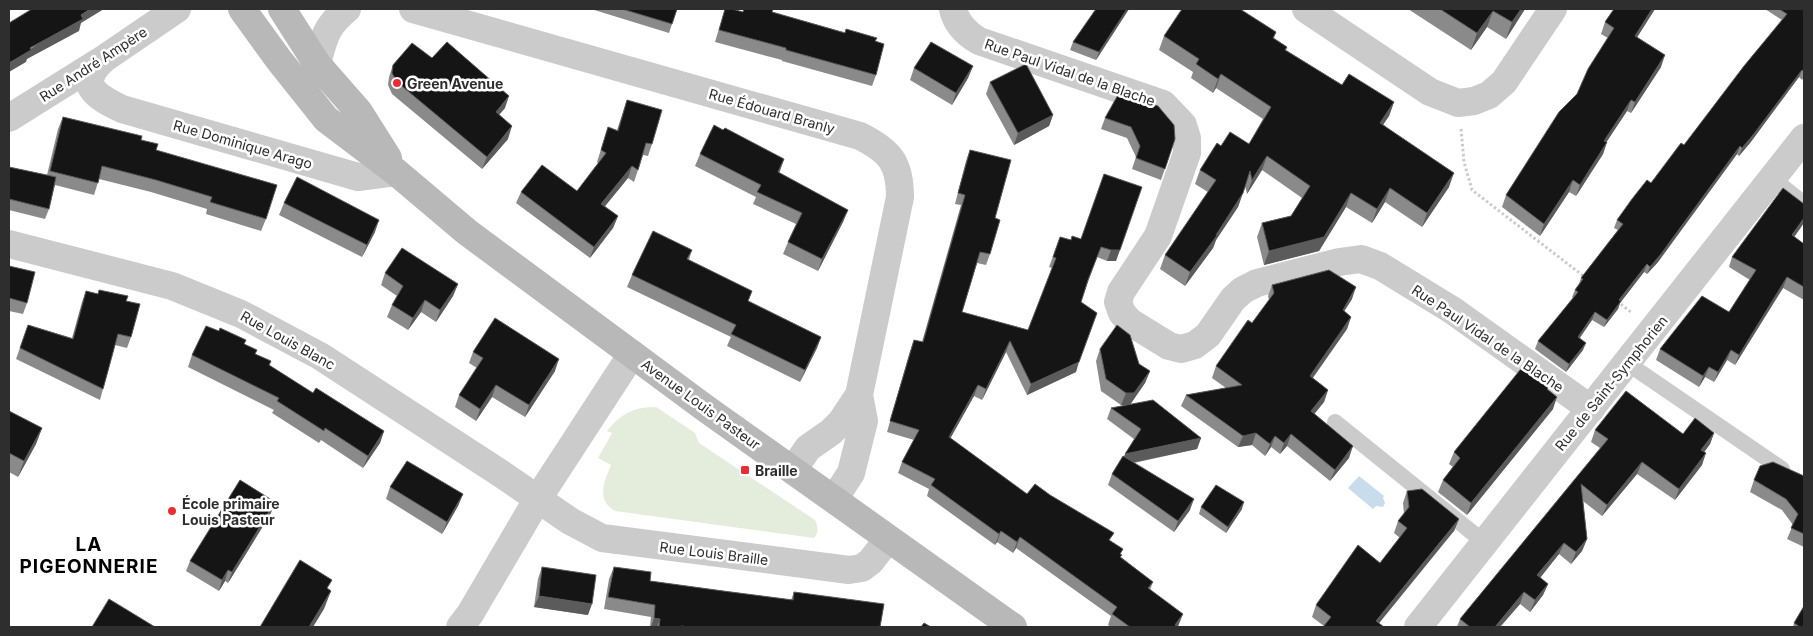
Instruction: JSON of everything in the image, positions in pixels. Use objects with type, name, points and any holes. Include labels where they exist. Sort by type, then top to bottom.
[{"type":"main road","name":"Avenue Louis Pasteur","points":[[242,9],[279,60],[326,119],[396,172],[468,232],[632,354],[1013,627]]},
{"type":"main road","name":"Avenue Louis Pasteur","points":[[282,9],[317,64],[359,112],[396,172]]},
{"type":"street","name":"Rue André Ampère","points":[[9,118],[105,58],[177,9]]},
{"type":"street","points":[[317,64],[325,33],[332,23],[347,9]]},
{"type":"street","name":"Rue Édouard Branly","points":[[413,9],[860,136],[876,144],[892,159],[900,178],[900,197],[859,394],[841,422],[832,432],[808,448],[793,470]]},
{"type":"street","name":"Rue Paul Vidal de la Blache","points":[[953,9],[968,35],[979,41],[1163,104],[1183,125],[1187,138],[1187,153],[1158,236],[1122,292],[1118,302],[1122,312],[1130,322],[1169,346],[1181,349],[1195,345],[1208,335],[1233,298],[1243,290],[1266,281],[1339,262],[1361,259],[1380,266],[1452,310],[1591,409]]},
{"type":"street","points":[[1306,9],[1430,92],[1458,104],[1474,102],[1489,95],[1504,82],[1553,9]]},
{"type":"street","points":[[95,94],[91,89],[90,77],[96,66],[105,58]]},
{"type":"street","name":"Rue Dominique Arago","points":[[61,85],[95,94],[122,109],[358,177],[396,172]]},
{"type":"street","name":"Rue de Saint-Symphorien","points":[[1418,627],[1804,138]]},
{"type":"street","name":"Rue Louis Blanc","points":[[9,244],[172,286],[241,314],[320,356],[503,475],[537,500]]},
{"type":"street","points":[[460,627],[470,614],[537,500],[632,354]]},
{"type":"street","name":"Rue Édouard Branly","points":[[834,499],[851,473],[864,421],[859,394]]},
{"type":"street","name":"Rue Louis Braille","points":[[537,500],[584,530],[602,538],[849,570],[862,568],[871,561],[888,539]]},
{"type":"lane","points":[[1773,179],[1804,204]]},
{"type":"lane","points":[[1627,363],[1782,469]]},
{"type":"lane","points":[[1335,422],[1484,542]]},
{"type":"path","points":[[1458,104],[1464,162],[1472,190],[1591,282]]},
{"type":"path","points":[[1614,300],[1654,330]]},
{"type":"green space","points":[[656,407],[695,433],[699,443],[815,520],[818,529],[814,538],[615,511],[609,507],[605,502],[603,490],[611,465],[598,458],[612,433],[607,431],[628,412],[641,408]]},
{"type":"water","points":[[1359,476],[1384,496],[1385,503],[1383,507],[1376,506],[1373,509],[1348,488]]},
{"type":"building","points":[[32,9],[90,9],[81,15],[83,19],[30,48],[31,50],[9,63],[9,23]]},
{"type":"building","points":[[622,9],[677,9],[672,24]]},
{"type":"building","points":[[725,9],[743,12],[744,9],[773,9],[772,12],[845,33],[846,29],[877,38],[875,41],[884,44],[876,75],[719,30]]},
{"type":"building","points":[[1096,9],[1127,9],[1099,52],[1073,42]]},
{"type":"building","points":[[1182,9],[1240,9],[1276,32],[1273,38],[1287,47],[1285,50],[1342,85],[1349,74],[1394,102],[1380,123],[1454,173],[1427,213],[1390,188],[1377,209],[1351,193],[1324,237],[1269,251],[1262,223],[1291,216],[1310,186],[1267,156],[1252,180],[1250,171],[1243,193],[1216,235],[1218,234],[1190,272],[1165,255],[1216,180],[1200,170],[1217,143],[1221,146],[1230,132],[1249,144],[1271,107],[1221,74],[1218,79],[1196,64],[1199,59],[1164,36]]},
{"type":"building","points":[[1440,9],[1521,9],[1512,22],[1493,11],[1477,33]]},
{"type":"building","points":[[1614,9],[1652,9],[1635,36],[1665,55],[1635,102],[1631,100],[1604,141],[1607,142],[1580,185],[1573,180],[1544,224],[1506,195],[1559,112],[1577,94],[1588,69],[1614,28],[1605,22]]},
{"type":"building","points":[[1779,9],[1804,9],[1804,71],[1802,70],[1742,148],[1740,146],[1661,254],[1650,267],[1647,264],[1619,300],[1621,301],[1607,320],[1595,312],[1578,337],[1586,343],[1569,364],[1538,341],[1578,292],[1575,290],[1583,279],[1581,278],[1623,224],[1617,220],[1632,199],[1647,180],[1651,183],[1681,143],[1684,145],[1744,66],[1787,14]]},
{"type":"building","points":[[447,42],[509,96],[496,112],[512,126],[487,157],[397,82],[392,73],[393,65],[412,43],[432,58]]},
{"type":"building","points":[[931,42],[973,66],[956,93],[914,68]]},
{"type":"building","points":[[1026,64],[1053,115],[1018,133],[990,82]]},
{"type":"building","points":[[1119,93],[1158,106],[1174,125],[1175,139],[1165,169],[1136,158],[1140,146],[1131,127],[1105,118]]},
{"type":"building","points":[[627,100],[662,110],[652,144],[646,143],[638,170],[632,166],[601,204],[618,216],[594,247],[521,192],[542,165],[577,191],[606,153],[601,150],[608,127],[618,131]]},
{"type":"building","points":[[63,117],[142,136],[141,140],[158,144],[156,150],[277,185],[266,219],[210,202],[212,197],[102,166],[98,183],[50,171]]},
{"type":"building","points":[[714,125],[723,130],[725,128],[784,159],[778,172],[848,210],[822,259],[788,242],[802,213],[757,192],[761,185],[700,154]]},
{"type":"building","points":[[970,150],[1011,160],[995,218],[1000,220],[990,254],[980,252],[962,312],[1028,330],[1056,258],[1053,257],[1060,237],[1071,240],[1072,236],[1081,239],[1104,174],[1142,187],[1120,250],[1101,247],[1088,280],[1081,302],[1097,313],[1079,362],[1031,384],[1010,341],[986,389],[978,385],[949,437],[1027,494],[1035,484],[1114,533],[1109,540],[1123,549],[1120,557],[1153,582],[1148,588],[1183,614],[1175,625],[1178,627],[1130,627],[1112,614],[1117,607],[1020,537],[1017,542],[1001,531],[999,534],[931,485],[935,479],[902,462],[919,430],[890,421],[914,340],[923,342],[965,195],[958,193]]},
{"type":"building","points":[[9,167],[56,177],[49,209],[9,199]]},
{"type":"building","points":[[297,177],[379,220],[367,245],[284,203]]},
{"type":"building","points":[[1783,188],[1804,204],[1804,218],[1792,235],[1804,244],[1804,287],[1787,277],[1739,355],[1731,350],[1718,372],[1709,367],[1703,376],[1660,349],[1702,296],[1729,312],[1756,270],[1732,257]]},
{"type":"building","points":[[653,231],[692,250],[687,259],[752,291],[748,301],[821,337],[805,370],[731,334],[736,325],[632,275]]},
{"type":"building","points":[[402,248],[458,284],[440,310],[425,300],[413,318],[392,305],[403,286],[385,273]]},
{"type":"building","points":[[9,266],[35,272],[27,303],[9,298]]},
{"type":"building","points":[[1329,270],[1356,287],[1343,310],[1351,317],[1310,376],[1328,390],[1311,411],[1353,446],[1335,470],[1291,434],[1284,443],[1275,436],[1270,444],[1256,433],[1243,436],[1186,395],[1242,385],[1216,366],[1248,320],[1252,323],[1274,293],[1272,285]]},
{"type":"building","points":[[99,290],[128,296],[126,301],[140,304],[131,337],[118,334],[103,389],[20,348],[28,325],[73,339],[86,291],[98,294]]},
{"type":"building","points":[[495,318],[559,359],[529,405],[496,385],[480,409],[459,395],[483,358],[473,352]]},
{"type":"building","points":[[1117,325],[1130,335],[1139,364],[1150,371],[1134,393],[1126,393],[1106,379],[1100,349]]},
{"type":"building","points":[[206,326],[219,331],[220,328],[246,340],[244,344],[257,350],[255,354],[271,361],[269,365],[313,393],[316,388],[384,431],[368,456],[325,428],[324,431],[277,401],[279,398],[192,355]]},
{"type":"building","points":[[1524,365],[1551,384],[1547,389],[1557,397],[1471,503],[1443,480],[1460,458],[1454,452]]},
{"type":"building","points":[[1626,391],[1683,434],[1695,418],[1714,433],[1701,450],[1706,453],[1679,489],[1642,462],[1607,505],[1581,484],[1587,539],[1576,552],[1564,543],[1537,575],[1548,584],[1535,600],[1524,592],[1495,627],[1470,627],[1460,619],[1608,439],[1595,430]]},
{"type":"building","points":[[1153,400],[1201,438],[1125,454],[1141,429],[1111,408]]},
{"type":"building","points":[[9,411],[42,428],[24,461],[9,453]]},
{"type":"building","points":[[1123,456],[1194,499],[1178,521],[1112,474]]},
{"type":"building","points":[[407,461],[463,494],[447,522],[390,487]]},
{"type":"building","points":[[1773,462],[1804,476],[1804,534],[1791,528],[1798,514],[1786,499],[1754,480],[1760,466]]},
{"type":"building","points":[[240,480],[275,502],[232,572],[228,570],[222,580],[190,561]]},
{"type":"building","points":[[1216,485],[1244,502],[1228,527],[1201,507]]},
{"type":"building","points":[[1422,489],[1459,519],[1376,621],[1384,627],[1323,627],[1331,617],[1316,605],[1358,545],[1380,563],[1407,528],[1398,521],[1409,507],[1407,491]]},
{"type":"building","points":[[300,560],[332,580],[327,588],[331,591],[309,627],[260,627]]},
{"type":"building","points":[[542,567],[596,575],[592,604],[539,596]]},
{"type":"building","points":[[614,567],[651,572],[650,581],[793,600],[794,592],[884,604],[880,627],[659,627],[660,619],[654,618],[655,605],[608,597]]},
{"type":"building","points":[[109,599],[155,627],[92,627]]},
{"type":"building","points":[[1804,606],[1804,627],[1800,627],[1794,623]]},
{"type":"building","points":[[924,623],[931,627],[921,627]]},
{"type":"place","name":"Green Avenue","points":[[397,83]]},
{"type":"place","name":"Braille","points":[[745,470]]},
{"type":"place","name":"École primaire Louis Pasteur","points":[[172,511]]},
{"type":"district","name":"LA PIGEONNERIE","points":[[89,555]]}]
